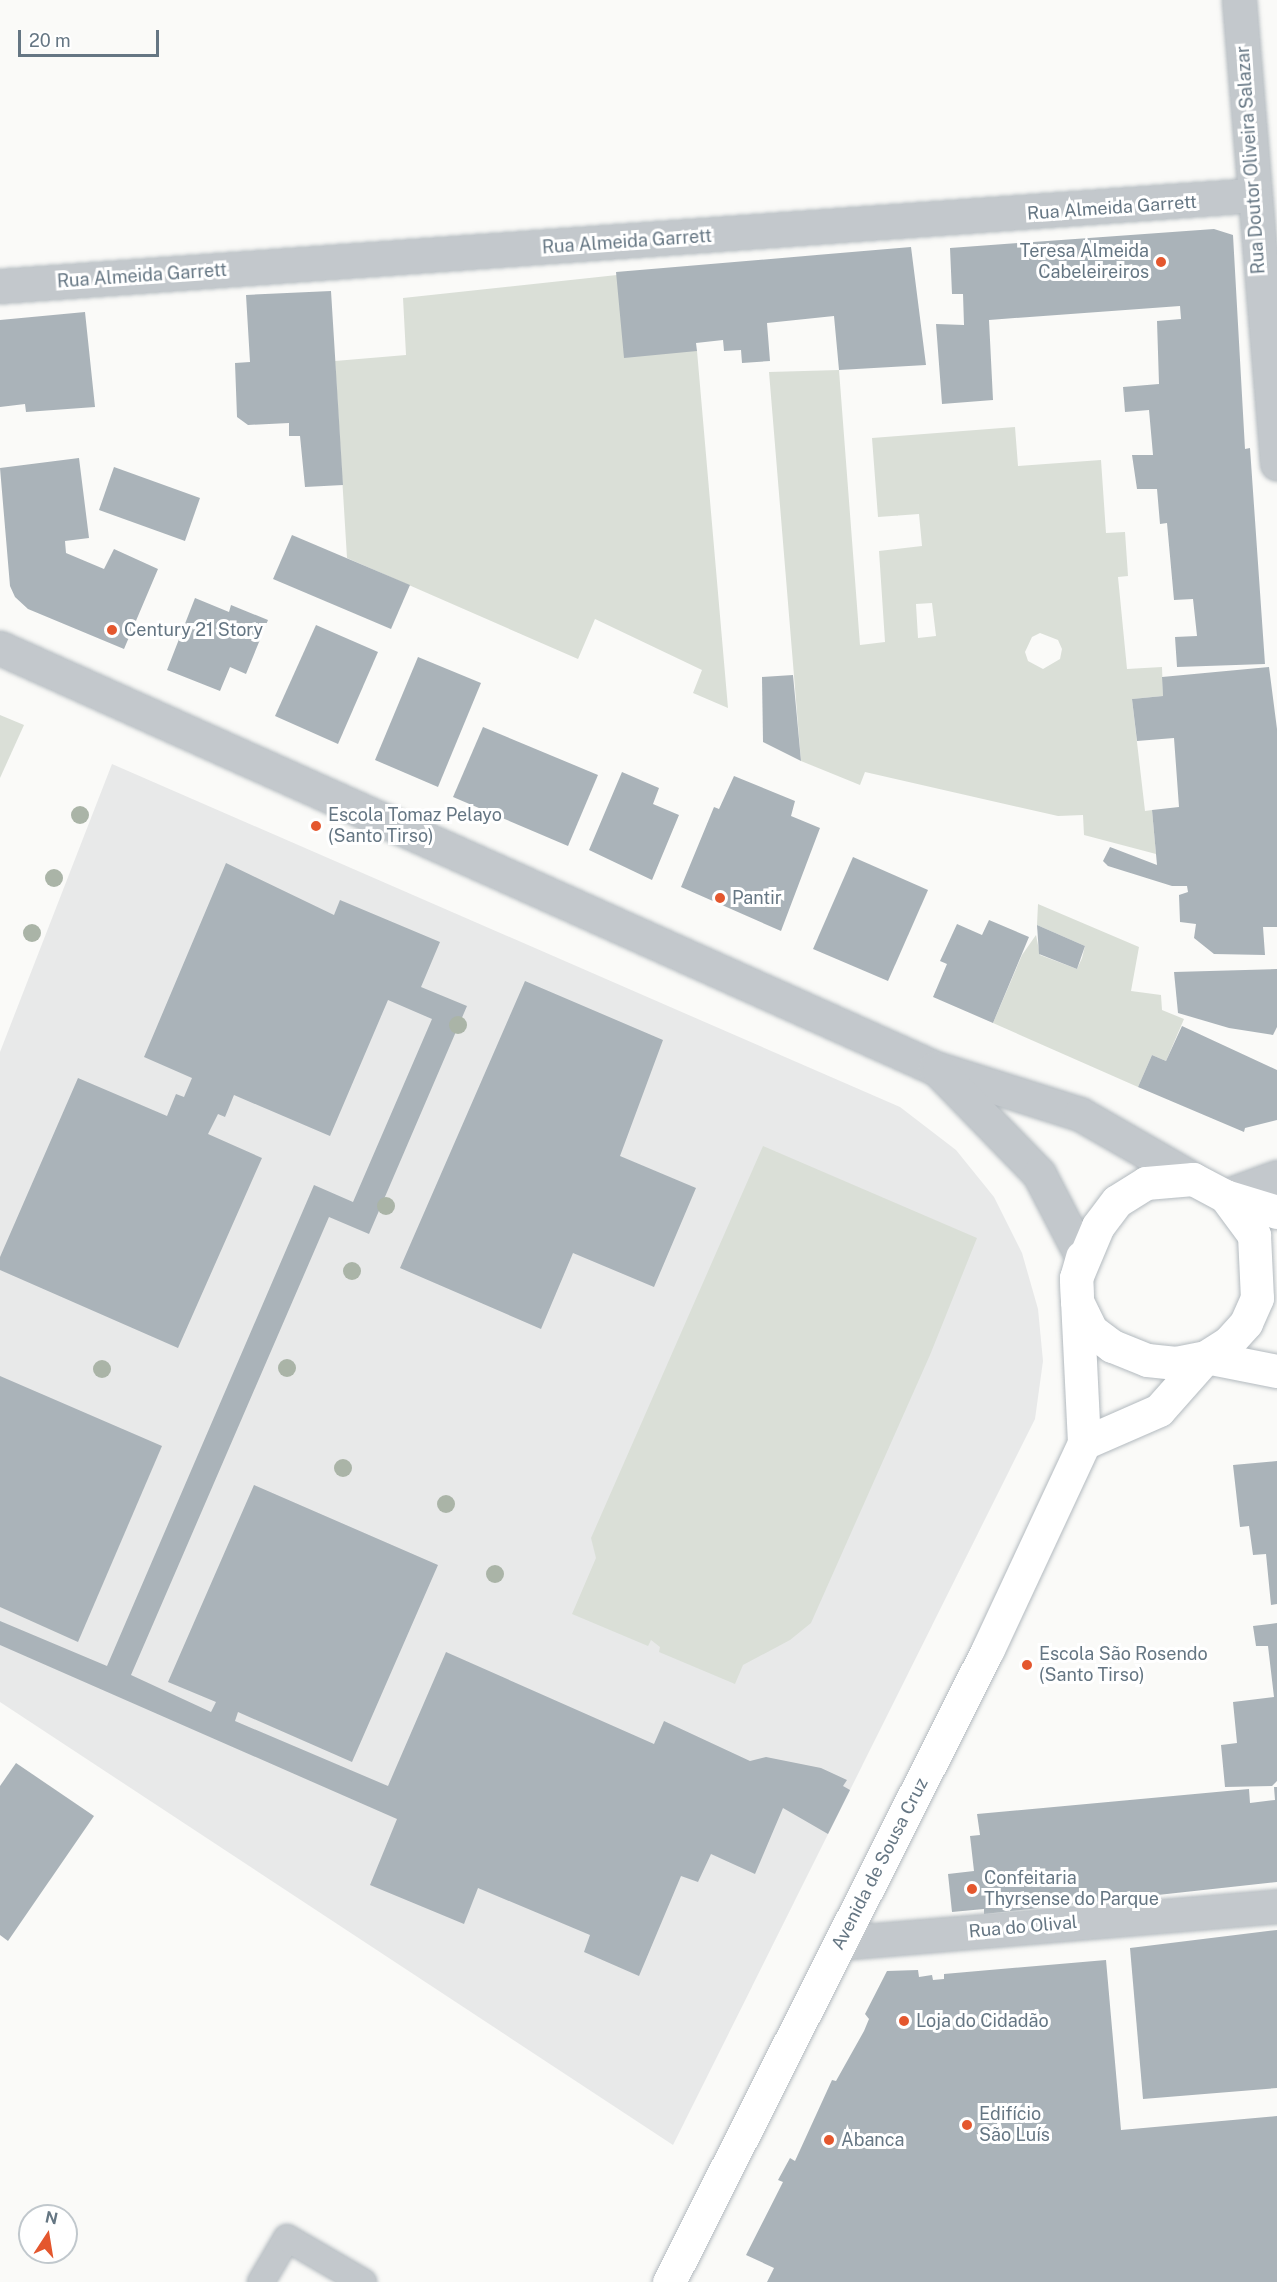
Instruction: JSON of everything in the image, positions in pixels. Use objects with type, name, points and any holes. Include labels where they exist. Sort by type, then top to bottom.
[{"type":"main road","points":[[1082,1257],[1117,1202],[1146,1183],[1193,1179],[1224,1196],[1277,1212]]},
{"type":"main road","points":[[1084,1443],[1159,1410],[1206,1357],[1229,1342],[1246,1323],[1257,1298],[1254,1235],[1224,1196]]},
{"type":"main road","points":[[1077,1301],[1091,1330],[1112,1346],[1147,1360],[1176,1363],[1206,1357],[1277,1371]]},
{"type":"main road","name":"Avenida de Sousa Cruz","points":[[669,2282],[983,1659],[1084,1443]]},
{"type":"street","name":"Rua Doutor Oliveira Salazar","points":[[1239,0],[1253,195],[1277,463]]},
{"type":"street","name":"Rua Almeida Garrett","points":[[0,286],[1253,195]]},
{"type":"street","points":[[0,648],[935,1068],[1080,1114],[1193,1179]]},
{"type":"street","points":[[935,1068],[1039,1174],[1082,1257],[1076,1278],[1084,1443]]},
{"type":"street","points":[[1224,1196],[1277,1177]]},
{"type":"street","name":"Rua do Olival","points":[[840,1943],[1277,1906]]},
{"type":"lane","points":[[261,2282],[287,2238],[363,2282]]},
{"type":"shaded area","points":[[617,275],[697,351],[728,708],[693,693],[702,670],[595,619],[578,659],[347,558],[335,361],[406,355],[403,298]]},
{"type":"shaded area","points":[[839,370],[860,645],[885,642],[879,551],[922,546],[919,514],[878,517],[872,438],[1015,427],[1018,466],[1101,460],[1106,533],[1125,532],[1128,576],[1118,577],[1127,669],[1162,667],[1163,696],[1132,699],[1145,811],[1152,810],[1156,854],[1084,835],[1083,815],[1058,816],[865,772],[860,785],[801,761],[769,372]],"holes":[[[932,603],[936,636],[918,638],[916,604]],[[1040,633],[1058,640],[1062,649],[1060,659],[1043,669],[1028,661],[1025,652],[1032,637]]]},
{"type":"shaded area","points":[[0,715],[24,725],[0,778]]},
{"type":"shaded area","points":[[112,764],[900,1107],[956,1150],[994,1197],[1022,1253],[1038,1309],[1043,1361],[1035,1419],[673,2145],[0,1702],[0,1052]]},
{"type":"shaded area","points":[[1038,904],[1139,947],[1131,991],[1161,995],[1162,1010],[1184,1019],[1166,1061],[1152,1055],[1138,1087],[993,1023],[1022,955],[1036,935],[1040,955],[1077,969],[1082,958],[1085,946],[1037,925]]},
{"type":"shaded area","points":[[763,1146],[977,1238],[930,1355],[811,1623],[790,1640],[743,1665],[735,1684],[659,1652],[660,1647],[651,1640],[648,1646],[572,1614],[596,1558],[591,1538]]},
{"type":"building","points":[[1214,229],[1233,235],[1245,449],[1250,448],[1265,664],[1177,667],[1175,637],[1197,636],[1193,599],[1174,600],[1167,523],[1160,524],[1157,489],[1137,489],[1132,455],[1153,455],[1149,410],[1125,412],[1123,387],[1159,384],[1157,321],[1181,319],[1180,306],[989,320],[993,400],[942,404],[936,324],[964,325],[963,294],[952,294],[950,248]]},
{"type":"building","points":[[911,247],[926,365],[839,370],[834,316],[767,323],[770,361],[742,363],[741,350],[724,351],[723,340],[696,343],[697,351],[624,358],[616,272]]},
{"type":"building","points":[[331,291],[343,485],[305,487],[300,436],[289,436],[289,423],[248,425],[237,417],[235,363],[250,362],[246,295]]},
{"type":"building","points":[[85,312],[95,407],[26,412],[25,404],[0,407],[0,320]]},
{"type":"building","points":[[79,458],[89,538],[65,541],[66,553],[104,569],[114,549],[158,569],[124,649],[28,609],[15,597],[10,586],[0,468]]},
{"type":"building","points":[[114,467],[200,498],[185,541],[99,510]]},
{"type":"building","points":[[292,535],[410,585],[391,629],[273,579]]},
{"type":"building","points":[[195,598],[229,612],[231,605],[268,620],[246,674],[230,667],[220,691],[167,670]]},
{"type":"building","points":[[316,625],[378,652],[338,744],[275,716]]},
{"type":"building","points":[[418,657],[481,683],[438,787],[375,760]]},
{"type":"building","points":[[1269,667],[1277,729],[1277,927],[1263,927],[1265,955],[1214,954],[1194,938],[1196,924],[1180,922],[1179,895],[1188,892],[1187,886],[1172,886],[1108,866],[1103,861],[1110,847],[1157,865],[1152,810],[1179,807],[1174,738],[1137,741],[1132,699],[1163,696],[1162,677]]},
{"type":"building","points":[[793,675],[801,761],[763,742],[762,677]]},
{"type":"building","points":[[483,727],[598,775],[568,846],[453,797]]},
{"type":"building","points":[[622,772],[659,788],[653,804],[679,815],[652,880],[589,850]]},
{"type":"building","points":[[734,776],[795,801],[791,816],[820,828],[781,931],[681,887],[714,807],[719,809]]},
{"type":"building","points":[[853,857],[928,890],[888,981],[813,949]]},
{"type":"building","points":[[226,863],[334,915],[340,900],[440,942],[421,987],[467,1006],[369,1234],[329,1217],[131,1675],[211,1712],[216,1702],[168,1682],[254,1485],[438,1565],[352,1762],[238,1712],[235,1721],[388,1786],[446,1652],[654,1744],[664,1721],[750,1761],[766,1757],[821,1768],[847,1780],[843,1786],[850,1790],[828,1834],[783,1808],[755,1874],[711,1854],[698,1882],[681,1876],[639,1976],[584,1952],[590,1935],[478,1888],[464,1924],[370,1885],[397,1819],[0,1645],[0,1621],[107,1666],[314,1185],[353,1202],[432,1019],[388,1000],[330,1136],[234,1095],[225,1117],[218,1114],[208,1134],[262,1158],[178,1348],[0,1270],[0,1257],[78,1078],[167,1116],[176,1094],[184,1097],[192,1078],[144,1057]]},
{"type":"building","points":[[989,920],[1029,937],[993,1023],[933,997],[947,964],[940,961],[957,924],[982,935]]},
{"type":"building","points":[[1037,925],[1085,946],[1077,969],[1039,954]]},
{"type":"building","points":[[1277,969],[1277,1027],[1273,1035],[1229,1028],[1178,1013],[1174,972]]},
{"type":"building","points":[[525,981],[663,1040],[620,1156],[696,1188],[654,1287],[573,1253],[541,1329],[400,1268]]},
{"type":"building","points":[[1182,1026],[1277,1070],[1277,1120],[1245,1128],[1244,1132],[1138,1087],[1152,1055],[1166,1061]]},
{"type":"building","points":[[0,1376],[162,1446],[78,1642],[0,1607]]},
{"type":"building","points":[[1277,1461],[1277,1604],[1271,1605],[1266,1554],[1253,1555],[1249,1526],[1240,1527],[1233,1465]]},
{"type":"building","points":[[1277,1623],[1277,1781],[1272,1786],[1225,1787],[1221,1745],[1237,1743],[1233,1702],[1274,1697],[1268,1646],[1256,1646],[1253,1626]]},
{"type":"building","points":[[16,1763],[94,1816],[8,1941],[0,1935],[0,1786]]},
{"type":"building","points":[[1274,1787],[1277,1787],[1277,1882],[984,1914],[984,1909],[952,1912],[948,1874],[974,1871],[970,1836],[980,1835],[977,1814],[1249,1789],[1250,1803],[1275,1800]]},
{"type":"building","points":[[1277,1930],[1277,2088],[1143,2099],[1130,1948]]},
{"type":"building","points":[[1106,1960],[1121,2130],[1277,2116],[1277,2282],[767,2282],[774,2268],[746,2255],[783,2182],[778,2180],[790,2158],[795,2161],[832,2080],[836,2081],[864,2031],[869,2019],[865,2014],[887,1971],[918,1970],[919,1977],[932,1975],[933,1980],[944,1979],[944,1974]]},
{"type":"place","name":"Teresa Almeida Cabeleireiros","points":[[1161,262]]},
{"type":"place","name":"Century 21 Story","points":[[112,630]]},
{"type":"place","name":"Escola Tomaz Pelayo (Santo Tirso)","points":[[316,826]]},
{"type":"place","name":"Pantir","points":[[720,898]]},
{"type":"place","name":"Escola São Rosendo (Santo Tirso)","points":[[1027,1665]]},
{"type":"place","name":"Confeitaria Thyrsense do Parque","points":[[972,1889]]},
{"type":"place","name":"Loja do Cidadão","points":[[904,2021]]},
{"type":"place","name":"Edifício São Luís","points":[[967,2125]]},
{"type":"place","name":"Abanca","points":[[829,2140]]}]
